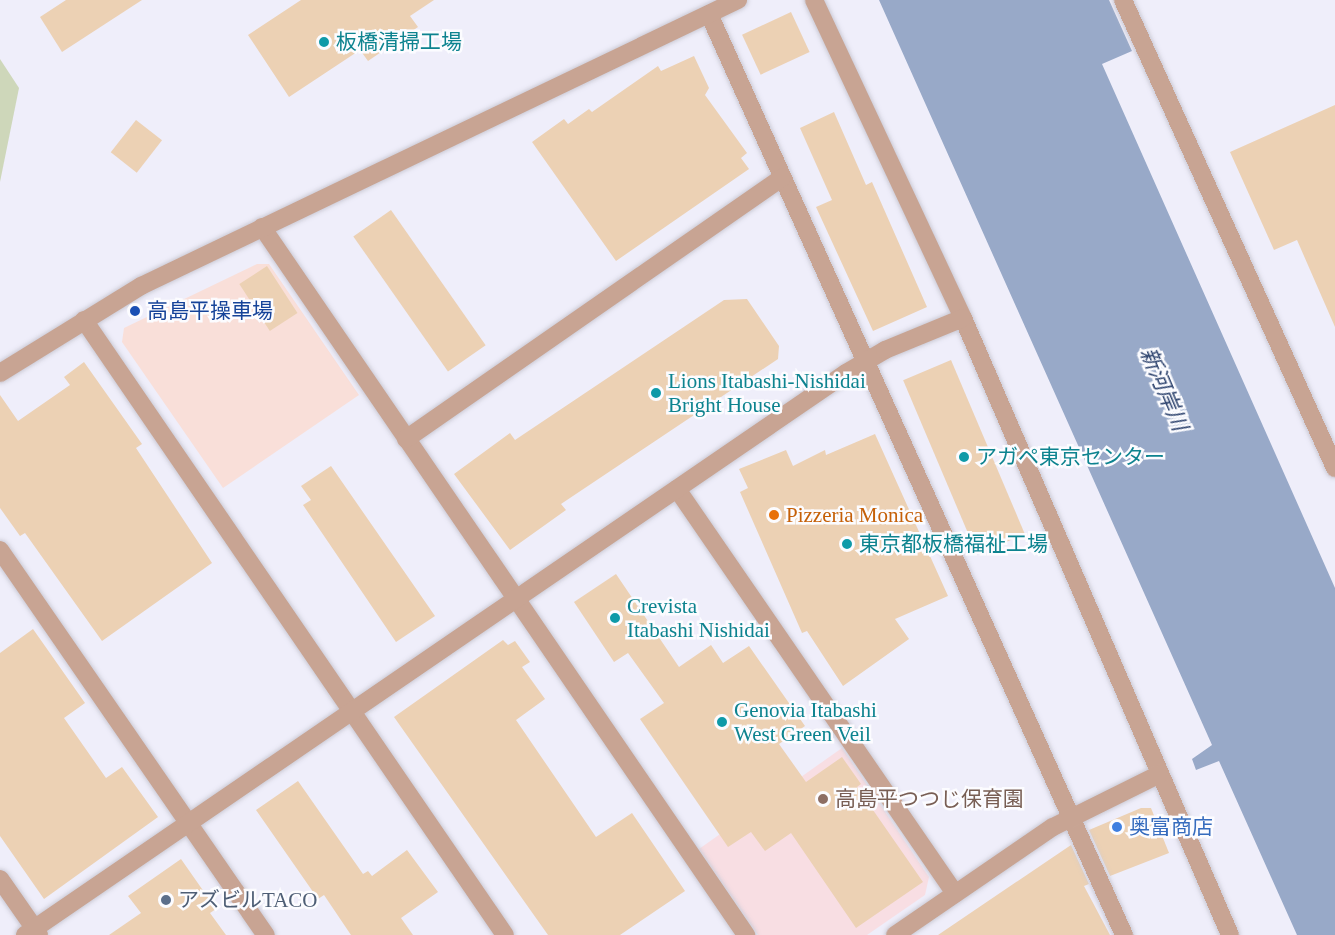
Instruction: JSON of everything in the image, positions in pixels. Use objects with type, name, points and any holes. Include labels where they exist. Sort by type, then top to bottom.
[{"type":"street","points":[[0,373],[141,286],[738,0]]},
{"type":"street","points":[[814,0],[963,318],[1230,935]]},
{"type":"street","points":[[1123,0],[1335,468]]},
{"type":"street","points":[[709,14],[1124,935]]},
{"type":"street","points":[[406,439],[783,178]]},
{"type":"street","points":[[262,227],[746,935]]},
{"type":"street","points":[[0,879],[33,933],[189,822],[866,361],[963,318]]},
{"type":"street","points":[[84,320],[505,935]]},
{"type":"street","points":[[677,489],[955,894]]},
{"type":"street","points":[[0,550],[266,935]]},
{"type":"street","points":[[895,935],[1071,816],[1160,774]]},
{"type":"shaded area","points":[[257,264],[269,264],[359,395],[223,488],[122,342],[124,328]]},
{"type":"shaded area","name":"高島平つつじ保育園","points":[[842,748],[929,877],[925,895],[867,935],[758,935],[699,849]]},
{"type":"green space","points":[[0,59],[19,88],[0,182]]},
{"type":"water","name":"新河岸川","points":[[879,0],[1109,0],[1132,51],[1102,64],[1335,588],[1335,935],[1297,935],[1219,761],[1196,770],[1192,759],[1212,745]]},
{"type":"building","points":[[66,0],[142,0],[62,52],[40,17]]},
{"type":"building","name":"板橋清掃工場","points":[[301,0],[434,0],[410,16],[418,27],[368,61],[360,50],[289,97],[248,35]]},
{"type":"building","points":[[791,12],[810,52],[761,75],[742,35]]},
{"type":"building","points":[[694,56],[709,88],[705,95],[747,153],[741,158],[749,169],[616,261],[532,142],[564,119],[568,124],[589,109],[592,112],[658,66],[661,71]]},
{"type":"building","points":[[1335,105],[1335,327],[1297,240],[1274,250],[1230,152]]},
{"type":"building","points":[[834,112],[866,185],[872,182],[927,307],[873,331],[816,207],[832,200],[800,128]]},
{"type":"building","points":[[136,120],[162,140],[137,173],[111,152]]},
{"type":"building","points":[[391,210],[486,345],[448,372],[353,236]]},
{"type":"building","points":[[267,266],[297,313],[270,331],[239,284]]},
{"type":"building","name":"Lions Itabashi-Nishidai Bright House","points":[[747,299],[779,346],[778,359],[561,504],[566,510],[510,550],[454,474],[510,433],[515,440],[724,300]]},
{"type":"building","name":"アガペ東京センター","points":[[951,360],[1025,534],[977,554],[903,380]]},
{"type":"building","points":[[84,362],[142,444],[136,448],[212,563],[102,641],[25,533],[20,536],[0,508],[0,395],[18,421],[70,385],[64,377]]},
{"type":"building","name":"東京都板橋福祉工場","points":[[875,434],[948,596],[895,619],[909,639],[843,686],[807,631],[802,633],[740,492],[748,488],[739,469],[786,450],[793,466],[825,450],[826,455]]},
{"type":"building","points":[[331,466],[435,616],[396,642],[303,505],[311,500],[301,486]]},
{"type":"building","points":[[616,574],[679,667],[711,645],[723,663],[749,646],[805,726],[779,744],[806,782],[842,757],[861,784],[857,787],[923,882],[856,928],[791,833],[765,851],[751,832],[728,847],[640,719],[664,703],[628,653],[614,662],[574,602]]},
{"type":"building","points":[[33,629],[85,703],[64,718],[106,778],[122,767],[158,817],[44,899],[0,836],[0,653]]},
{"type":"building","points":[[503,640],[508,645],[515,641],[530,662],[522,667],[545,699],[516,720],[596,837],[632,813],[685,891],[620,935],[548,935],[394,717]]},
{"type":"building","points":[[298,781],[363,874],[368,871],[372,876],[407,850],[438,892],[401,918],[413,935],[351,935],[324,895],[318,899],[256,810]]},
{"type":"building","points":[[1141,808],[1151,808],[1169,853],[1110,876],[1089,830]]},
{"type":"building","points":[[1071,845],[1089,884],[1084,886],[1110,935],[938,935]]},
{"type":"building","points":[[181,859],[216,909],[210,913],[226,935],[109,935],[141,913],[128,896]]},
{"type":"place","name":"板橋清掃工場","points":[[324,42]]},
{"type":"place","name":"高島平操車場","points":[[135,311]]},
{"type":"place","name":"Lions Itabashi-Nishidai Bright House","points":[[656,393]]},
{"type":"place","name":"アガペ東京センター","points":[[964,457]]},
{"type":"place","name":"Pizzeria Monica","points":[[774,515]]},
{"type":"place","name":"東京都板橋福祉工場","points":[[847,544]]},
{"type":"place","name":"Crevista Itabashi Nishidai","points":[[615,618]]},
{"type":"place","name":"Genovia Itabashi West Green Veil","points":[[722,722]]},
{"type":"place","name":"高島平つつじ保育園","points":[[823,799]]},
{"type":"place","name":"奥富商店","points":[[1117,827]]},
{"type":"place","name":"アズビルTACO","points":[[166,900]]}]
